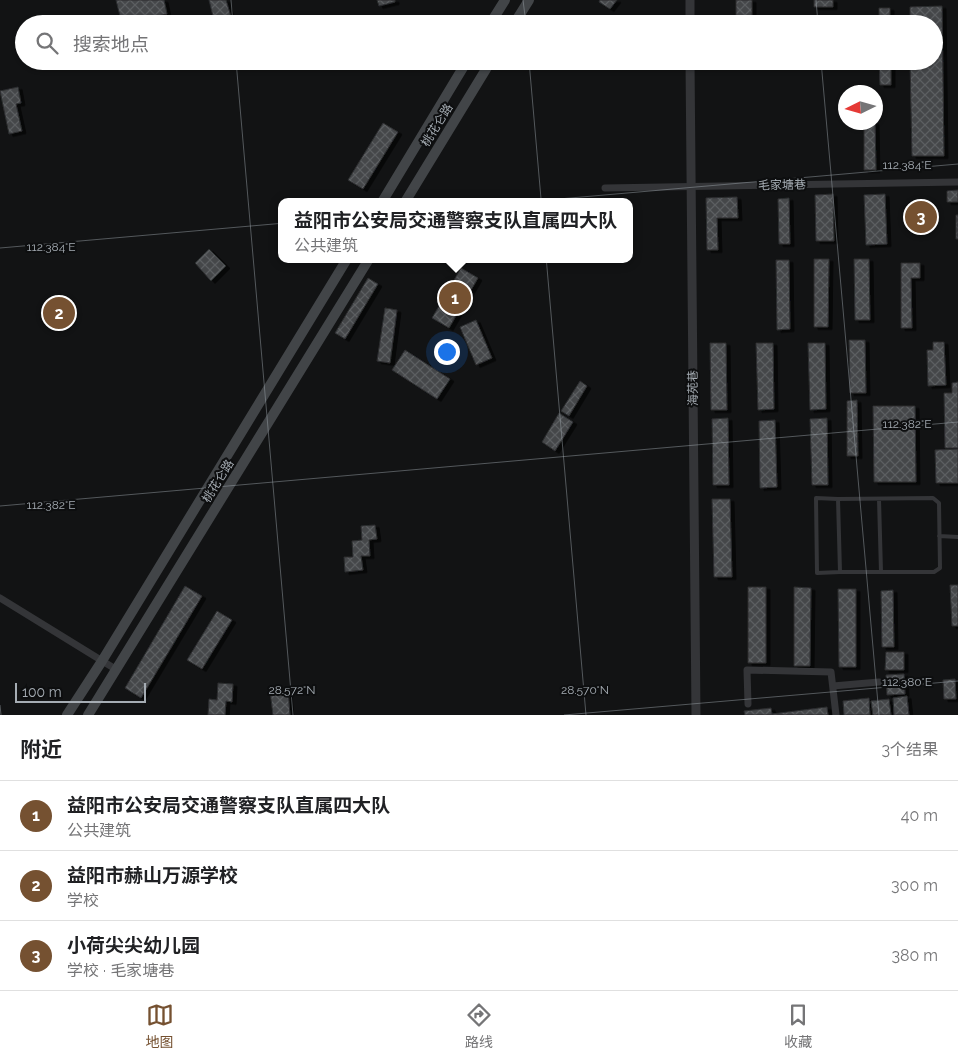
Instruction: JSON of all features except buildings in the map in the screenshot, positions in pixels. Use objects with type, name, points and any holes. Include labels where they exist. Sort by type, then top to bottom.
[{"type":"main road","points":[[496,15],[505,0]]},
{"type":"main road","points":[[520,15],[529,0]]},
{"type":"main road","name":"桃花仑路","points":[[384,198],[462,70]]},
{"type":"main road","name":"桃花仑路","points":[[407,198],[486,70]]},
{"type":"main road","name":"桃花仑路","points":[[67,715],[102,661],[345,263]]},
{"type":"main road","name":"桃花仑路","points":[[88,715],[367,263]]},
{"type":"street","points":[[690,0],[690,15]]},
{"type":"street","name":"海苑巷","points":[[690,70],[696,715]]},
{"type":"street","name":"毛家塘巷","points":[[605,188],[958,182]]},
{"type":"street","points":[[0,598],[117,670]]},
{"type":"street","points":[[748,704],[747,670],[831,672],[836,715]]},
{"type":"street","points":[[833,686],[879,682]]},
{"type":"lane","points":[[816,498],[879,498],[933,498],[939,503],[940,568],[934,572],[817,573],[816,498]]},
{"type":"lane","points":[[838,498],[840,572]]},
{"type":"lane","points":[[879,498],[881,572]]},
{"type":"lane","points":[[939,536],[958,536]]},
{"type":"place","name":"小荷尖尖幼儿园","points":[[921,217]]},
{"type":"place","name":"益阳市公安局交通警察支队直属四大队","points":[[455,298]]},
{"type":"place","name":"益阳市赫山万源学校","points":[[59,313]]}]
